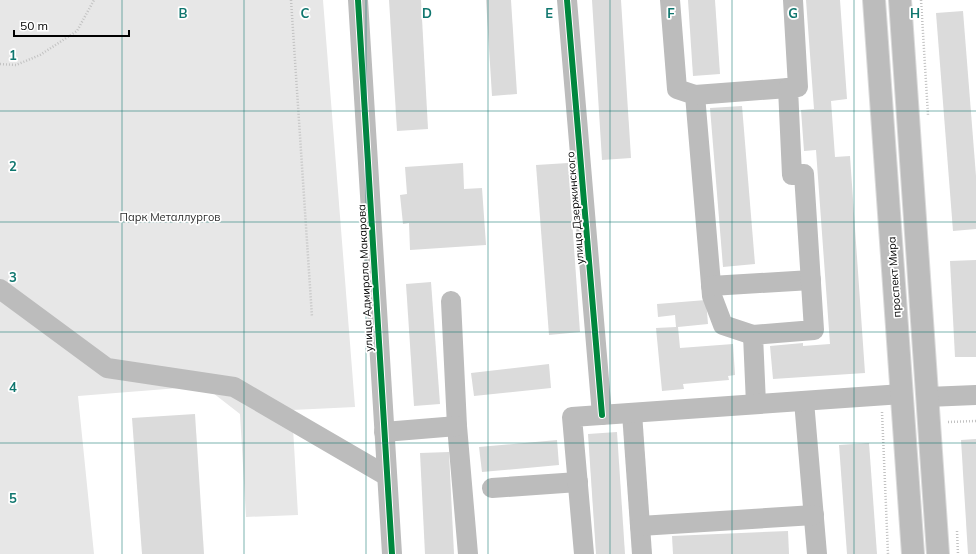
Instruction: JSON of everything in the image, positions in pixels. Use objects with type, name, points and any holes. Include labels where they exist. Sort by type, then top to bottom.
[{"type":"main road","name":"проспект Мира","points":[[874,0],[892,395],[913,554]]},
{"type":"main road","points":[[900,0],[938,554]]},
{"type":"street","name":"улица Адмирала Макарова","points":[[358,0],[392,554]]},
{"type":"street","name":"улица Дзержинского","points":[[568,0],[602,415]]},
{"type":"street","points":[[670,0],[676,89],[695,95],[798,87],[792,0]]},
{"type":"street","points":[[695,95],[712,296],[723,325],[753,334],[814,330],[804,174],[792,175],[788,88]]},
{"type":"street","points":[[711,286],[811,280]]},
{"type":"street","points":[[0,289],[107,368],[234,387],[387,476]]},
{"type":"street","points":[[451,302],[457,426],[468,554]]},
{"type":"street","points":[[753,334],[756,404]]},
{"type":"street","points":[[584,554],[572,417],[892,395]]},
{"type":"street","points":[[927,397],[976,395]]},
{"type":"street","points":[[804,401],[817,554]]},
{"type":"street","points":[[632,413],[642,554]]},
{"type":"street","points":[[384,432],[457,426]]},
{"type":"street","points":[[492,488],[578,482]]},
{"type":"street","points":[[640,526],[814,514]]},
{"type":"path","points":[[0,64],[16,65],[40,55],[77,31],[94,0]]},
{"type":"path","points":[[291,0],[312,317]]},
{"type":"path","points":[[888,554],[892,395]]},
{"type":"path","points":[[948,422],[976,420]]},
{"type":"green space","name":"Парк Металлургов","points":[[0,0],[323,0],[355,407],[292,410],[298,515],[246,517],[240,414],[204,386],[78,396],[94,554],[0,554]]},
{"type":"building","points":[[389,0],[421,0],[428,129],[397,131]]},
{"type":"building","points":[[486,0],[511,0],[517,94],[492,96]]},
{"type":"building","points":[[592,0],[621,0],[631,158],[602,160]]},
{"type":"building","points":[[688,0],[715,0],[720,74],[693,76]]},
{"type":"building","points":[[806,0],[840,0],[847,99],[831,101],[835,157],[850,156],[865,373],[773,379],[770,346],[803,343],[803,346],[830,344],[816,150],[804,151],[801,110],[814,109]]},
{"type":"building","points":[[963,11],[976,176],[976,229],[953,231],[936,13]]},
{"type":"building","points":[[742,106],[755,264],[723,267],[710,108]]},
{"type":"building","points":[[463,163],[464,189],[482,188],[486,245],[410,250],[409,223],[403,224],[400,195],[407,194],[405,167]]},
{"type":"building","points":[[568,163],[580,332],[549,335],[536,165]]},
{"type":"building","points":[[976,260],[976,357],[955,357],[950,261]]},
{"type":"building","points":[[431,282],[440,404],[414,406],[406,284]]},
{"type":"building","points":[[706,300],[708,324],[678,327],[680,348],[733,344],[735,375],[728,376],[729,380],[683,384],[684,389],[662,391],[656,328],[676,327],[675,315],[658,317],[657,304]]},
{"type":"building","points":[[549,364],[551,388],[474,396],[471,373]]},
{"type":"building","points":[[195,414],[204,554],[142,554],[132,418]]},
{"type":"building","points":[[617,432],[625,554],[596,554],[588,434]]},
{"type":"building","points":[[976,439],[976,554],[968,554],[961,440]]},
{"type":"building","points":[[557,440],[559,465],[482,472],[479,447]]},
{"type":"building","points":[[869,443],[877,554],[847,554],[839,445]]},
{"type":"building","points":[[449,452],[454,554],[425,554],[420,453]]},
{"type":"building","points":[[788,531],[789,554],[673,554],[672,536]]},
{"type":"cycle path","points":[[358,0],[392,554]]},
{"type":"cycle path","points":[[567,0],[602,415]]}]
